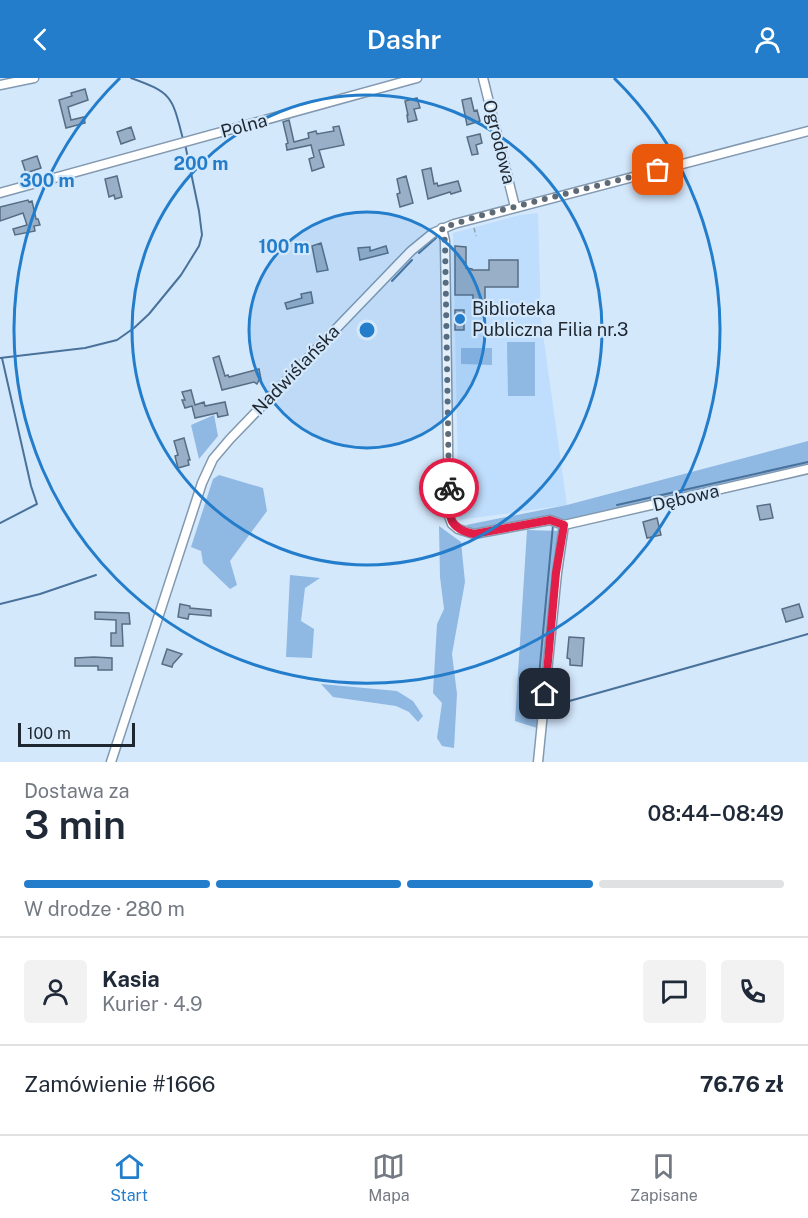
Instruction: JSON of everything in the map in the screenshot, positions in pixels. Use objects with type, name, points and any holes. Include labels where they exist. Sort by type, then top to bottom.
[{"type":"street","points":[[0,84],[34,78]]},
{"type":"street","name":"Polna","points":[[0,193],[417,78]]},
{"type":"street","name":"Ogrodowa","points":[[483,78],[515,207]]},
{"type":"street","name":"Nadwiślańska","points":[[112,761],[202,483],[213,459],[411,251],[442,228],[808,131]]},
{"type":"street","name":"Dębowa","points":[[442,228],[445,241],[449,516],[452,524],[458,529],[474,534],[550,520],[564,525],[808,470]]},
{"type":"street","points":[[538,762],[556,573],[564,525]]},
{"type":"path","points":[[474,228],[476,236]]},
{"type":"shaded area","points":[[538,213],[541,320],[567,505],[459,520],[453,233],[520,215]]},
{"type":"shaded area","points":[[507,342],[535,342],[535,396],[508,396]]},
{"type":"shaded area","points":[[461,348],[492,348],[492,365],[461,364]]},
{"type":"shaded area","points":[[214,415],[218,436],[199,459],[191,425]]},
{"type":"shaded area","points":[[808,441],[808,466],[566,522],[474,531],[466,525],[567,505]]},
{"type":"shaded area","points":[[219,475],[263,488],[267,511],[230,561],[237,585],[230,589],[203,563],[201,551],[191,547],[213,479]]},
{"type":"shaded area","points":[[439,526],[461,542],[465,582],[452,654],[457,694],[454,748],[442,746],[437,738],[442,703],[433,693],[437,624],[444,609],[440,577]]},
{"type":"shaded area","points":[[527,530],[560,531],[537,728],[515,721]]},
{"type":"shaded area","points":[[290,575],[320,578],[305,588],[301,621],[314,629],[312,658],[286,657]]},
{"type":"shaded area","points":[[321,684],[397,691],[413,701],[423,716],[418,722],[409,712],[396,706],[333,697]]},
{"type":"building","points":[[85,89],[88,100],[68,107],[71,120],[84,117],[85,123],[66,128],[59,100]]},
{"type":"building","points":[[417,98],[420,108],[414,109],[417,120],[408,122],[405,101]]},
{"type":"building","points":[[471,98],[474,111],[477,110],[480,121],[467,125],[462,100]]},
{"type":"building","points":[[289,120],[294,142],[309,138],[308,133],[334,131],[333,127],[339,126],[344,145],[319,150],[324,167],[312,171],[309,159],[314,157],[311,145],[287,150],[286,144],[288,143],[283,122]]},
{"type":"building","points":[[131,127],[135,139],[121,144],[117,132]]},
{"type":"building","points":[[480,134],[482,143],[476,145],[478,154],[472,155],[467,137]]},
{"type":"building","points":[[37,156],[41,168],[26,173],[22,161]]},
{"type":"building","points":[[431,168],[434,184],[437,183],[438,186],[458,181],[461,191],[428,199],[422,170]]},
{"type":"building","points":[[117,176],[122,197],[115,199],[114,195],[109,197],[105,179]]},
{"type":"building","points":[[406,176],[413,203],[400,207],[397,179]]},
{"type":"building","points":[[32,201],[36,219],[40,225],[34,226],[35,231],[15,235],[13,229],[27,225],[23,213],[0,221],[0,207]]},
{"type":"building","points":[[321,243],[328,270],[317,272],[312,246]]},
{"type":"building","points":[[386,246],[388,253],[360,260],[358,248],[370,247],[370,251]]},
{"type":"building","points":[[455,246],[466,247],[466,268],[472,270],[489,270],[489,260],[518,260],[518,287],[485,287],[485,302],[473,302],[473,295],[455,295]]},
{"type":"building","points":[[311,292],[313,303],[287,309],[285,303],[302,298],[301,294]]},
{"type":"building","points":[[455,310],[464,310],[464,330],[455,330]]},
{"type":"building","points":[[219,356],[225,376],[259,369],[261,379],[257,384],[254,382],[222,390],[213,358]]},
{"type":"building","points":[[191,390],[195,405],[204,402],[205,406],[225,402],[228,415],[218,417],[217,413],[195,418],[192,406],[185,408],[182,400],[185,400],[182,392]]},
{"type":"building","points":[[184,438],[190,460],[188,460],[189,465],[178,468],[175,456],[178,455],[174,441]]},
{"type":"building","points":[[770,504],[773,518],[760,520],[757,506]]},
{"type":"building","points":[[657,518],[661,535],[647,538],[643,522]]},
{"type":"building","points":[[180,604],[190,606],[190,608],[211,610],[211,616],[189,614],[188,619],[178,617]]},
{"type":"building","points":[[799,604],[803,617],[786,622],[782,609]]},
{"type":"building","points":[[95,612],[129,613],[130,624],[122,624],[123,646],[111,646],[111,633],[116,633],[116,620],[95,619]]},
{"type":"building","points":[[569,637],[584,638],[582,666],[570,665],[570,659],[567,658]]},
{"type":"building","points":[[167,649],[182,654],[172,667],[162,664]]},
{"type":"building","points":[[75,658],[112,658],[112,670],[98,670],[98,666],[75,666]]},
{"type":"waterway","points":[[131,78],[155,88],[169,98],[183,139]]},
{"type":"waterway","points":[[0,358],[85,348],[117,340],[149,314],[181,275],[199,246],[202,235],[185,144]]},
{"type":"waterway","points":[[419,253],[436,238]]},
{"type":"waterway","points":[[392,281],[412,260]]},
{"type":"waterway","points":[[0,523],[37,504],[2,358]]},
{"type":"waterway","points":[[617,505],[808,462]]},
{"type":"waterway","points":[[541,707],[536,708],[553,525]]},
{"type":"waterway","points":[[0,604],[40,594],[96,575]]},
{"type":"waterway","points":[[548,707],[808,634]]},
{"type":"way so far","points":[[449,488],[445,241],[442,228],[479,216],[658,170]]},
{"type":"place","name":"Biblioteka Publiczna Filia nr.3","points":[[460,319]]},
{"type":"route","points":[[449,488],[449,516],[452,524],[465,532],[474,534],[550,520],[564,525],[556,573],[545,694]]}]
